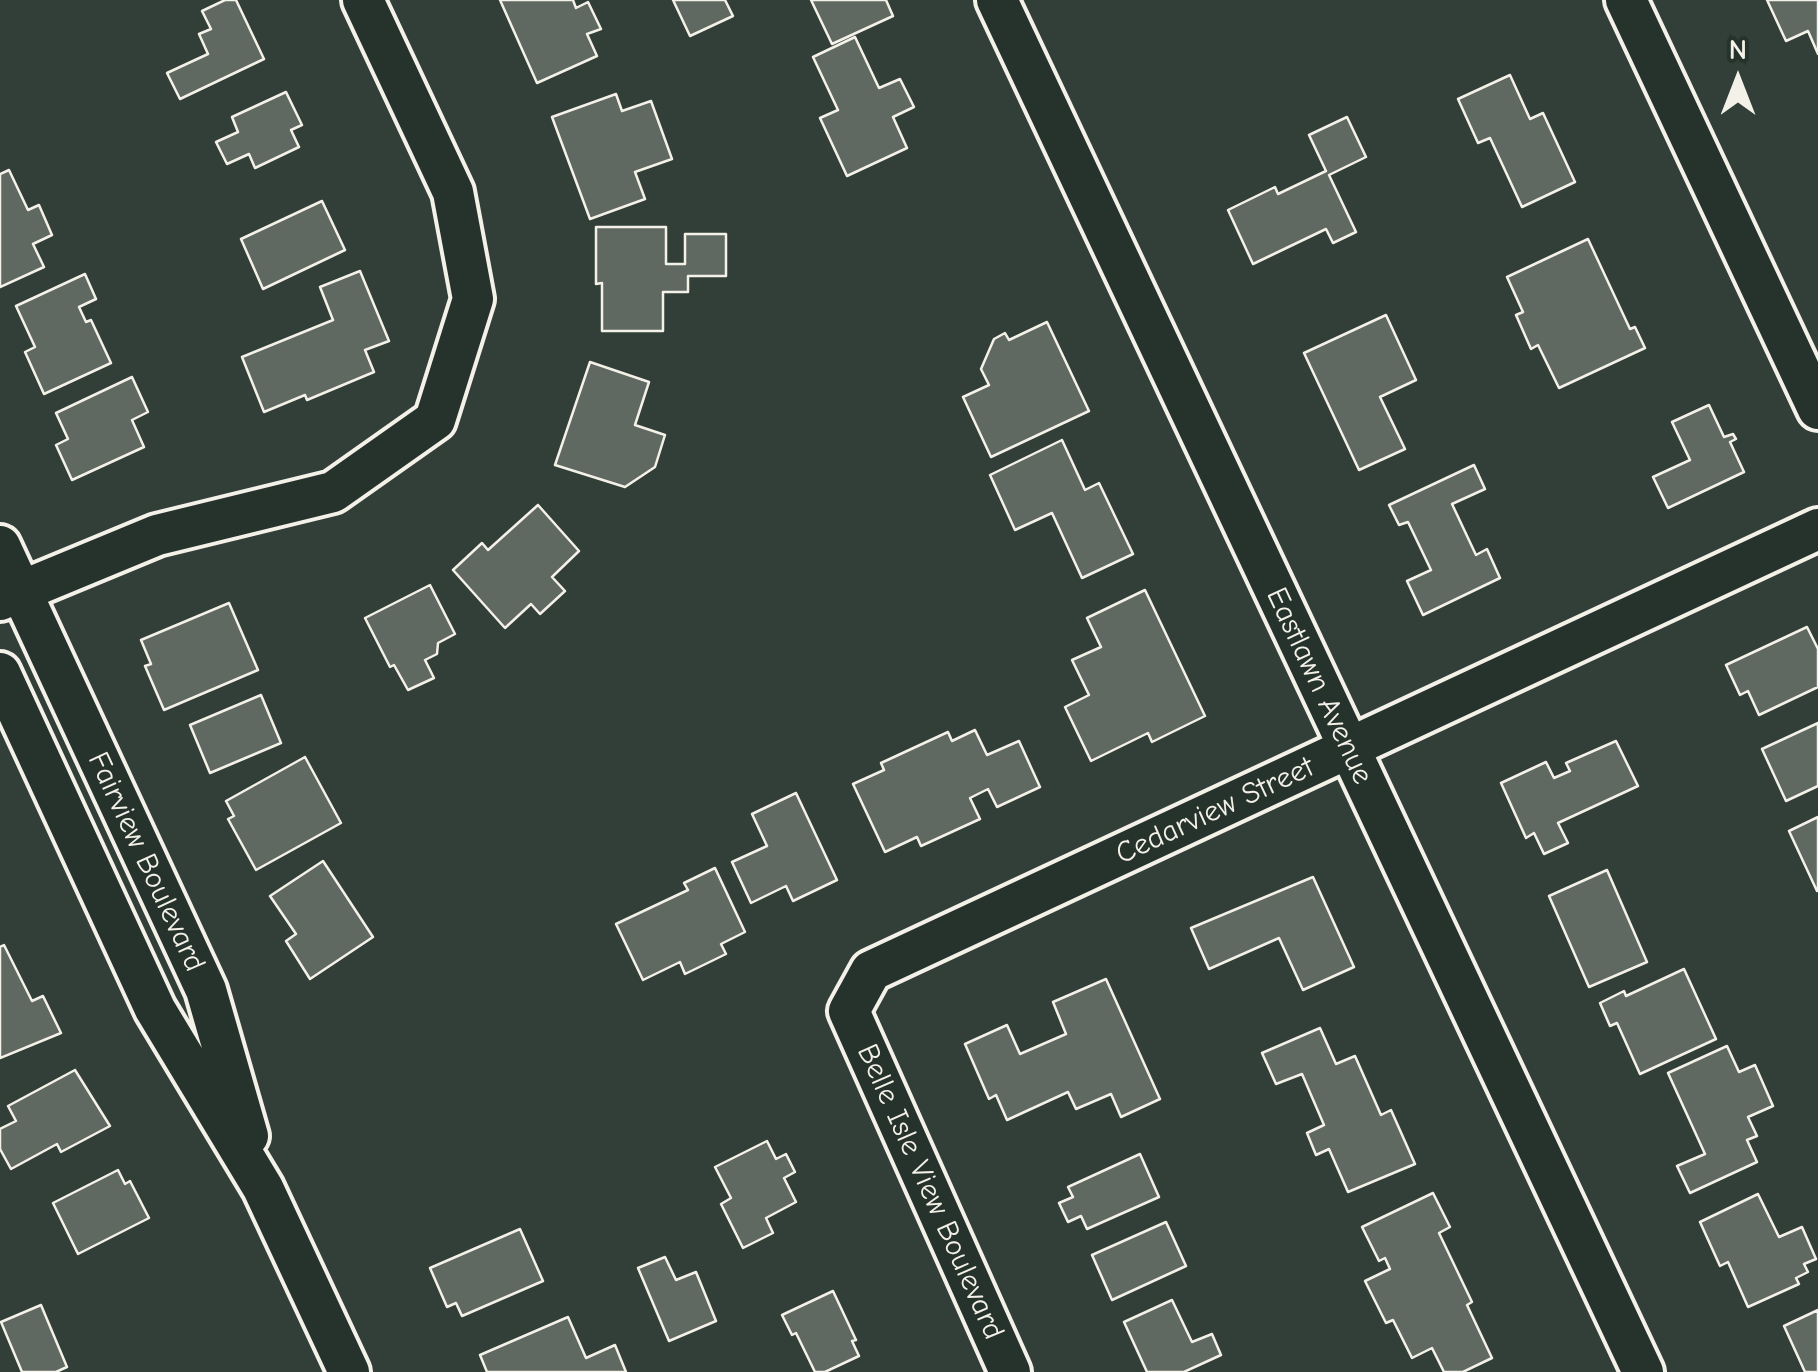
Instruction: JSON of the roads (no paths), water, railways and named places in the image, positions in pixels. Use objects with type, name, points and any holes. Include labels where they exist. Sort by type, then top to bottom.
[{"type":"street","points":[[10,596],[157,536],[334,492],[435,420],[473,300],[453,192],[363,0]]},
{"type":"street","name":"Eastlawn Avenue","points":[[997,0],[1643,1372]]},
{"type":"street","points":[[1626,0],[1818,409]]},
{"type":"street","name":"Cedarview Street","points":[[850,1012],[871,972],[1818,529]]},
{"type":"street","name":"Fairview Boulevard","points":[[0,546],[10,596],[206,990],[263,1188]]},
{"type":"street","name":"Fairview Boulevard","points":[[0,673],[155,1009],[263,1188],[349,1372]]},
{"type":"street","name":"Belle Isle View Boulevard","points":[[850,1012],[1010,1372]]}]
